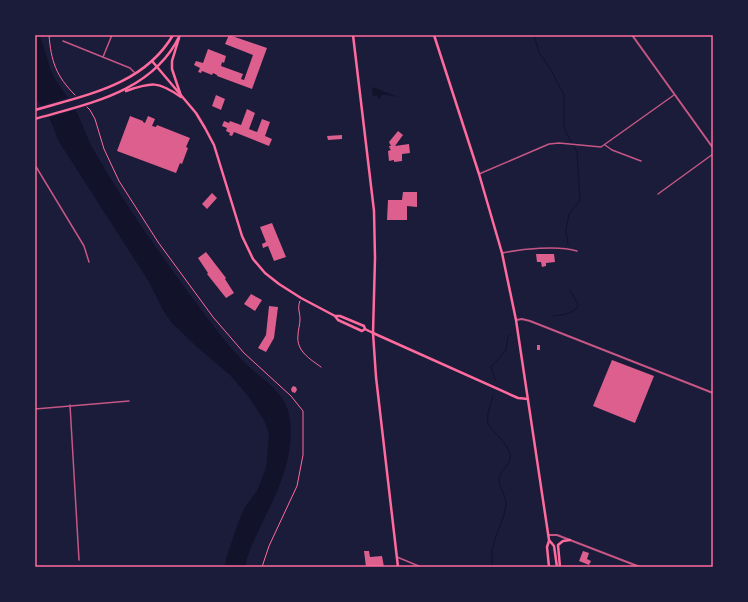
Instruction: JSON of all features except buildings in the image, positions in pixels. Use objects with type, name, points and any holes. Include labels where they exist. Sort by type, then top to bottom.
[{"type":"main road","points":[[35,110],[110,88],[135,74],[152,61],[173,35]]},
{"type":"main road","points":[[114,95],[139,82],[157,67],[180,35]]},
{"type":"main road","points":[[180,35],[178,47],[173,59],[172,69],[181,97]]},
{"type":"main road","points":[[353,35],[374,211],[375,258],[373,333],[376,377],[398,567]]},
{"type":"main road","points":[[434,35],[479,174],[502,254],[516,320],[549,535],[554,546],[558,567]]},
{"type":"main road","points":[[152,61],[196,113],[205,128],[214,145],[242,236],[250,254],[260,268],[270,277],[301,298],[335,316],[340,316],[364,326],[365,329],[373,333],[518,398],[528,399]]},
{"type":"main road","points":[[35,119],[144,85],[155,84],[163,86],[181,97]]},
{"type":"main road","points":[[549,567],[546,547],[550,540]]},
{"type":"main road","points":[[558,567],[558,545],[563,541],[570,540]]},
{"type":"street","points":[[103,57],[112,35]]},
{"type":"street","points":[[632,35],[713,148]]},
{"type":"street","points":[[63,42],[130,68],[135,74]]},
{"type":"street","points":[[479,174],[549,144],[559,143],[598,148],[605,145],[674,94]]},
{"type":"street","points":[[605,145],[612,150],[641,161]]},
{"type":"street","points":[[658,194],[713,154]]},
{"type":"street","points":[[35,165],[84,246],[89,262]]},
{"type":"street","points":[[502,254],[522,250],[570,249],[577,251]]},
{"type":"street","points":[[516,320],[522,319],[530,321],[713,393]]},
{"type":"street","points":[[35,409],[129,401]]},
{"type":"street","points":[[70,405],[79,560]]},
{"type":"street","points":[[549,535],[557,535],[640,567]]},
{"type":"street","points":[[397,557],[421,567]]},
{"type":"path","points":[[49,35],[51,54],[62,80],[79,99]]},
{"type":"path","points":[[86,104],[95,119],[104,149],[119,181],[158,242],[213,317],[244,353],[291,396],[302,411],[303,456],[297,486],[269,546],[262,567]]},
{"type":"path","points":[[301,298],[298,306],[300,318],[298,337],[299,347],[306,356],[321,367]]},
{"type":"shaded area","points":[[35,35],[39,35],[52,73],[77,113],[92,147],[135,217],[182,284],[222,337],[245,363],[279,394],[288,410],[291,432],[285,469],[277,493],[251,547],[245,567],[225,567],[226,559],[238,523],[245,507],[257,491],[266,468],[269,433],[264,420],[248,396],[230,375],[171,322],[163,310],[149,282],[58,140],[49,118],[35,98]]},
{"type":"shaded area","points":[[372,87],[398,97],[381,95],[380,99],[376,95],[373,97]]},
{"type":"pier","points":[[70,97],[78,109],[47,118],[40,106]]},
{"type":"waterway","points":[[534,35],[539,52],[551,70],[564,95],[564,126],[577,152],[580,200],[569,214],[566,230],[568,245]]},
{"type":"waterway","points":[[553,316],[566,314],[577,308],[578,304],[570,290]]},
{"type":"waterway","points":[[495,380],[491,367],[506,350],[508,336],[511,334]]},
{"type":"waterway","points":[[492,567],[493,546],[506,504],[499,478],[502,471],[510,461],[510,454],[506,445],[488,424],[488,413],[493,395]]}]
